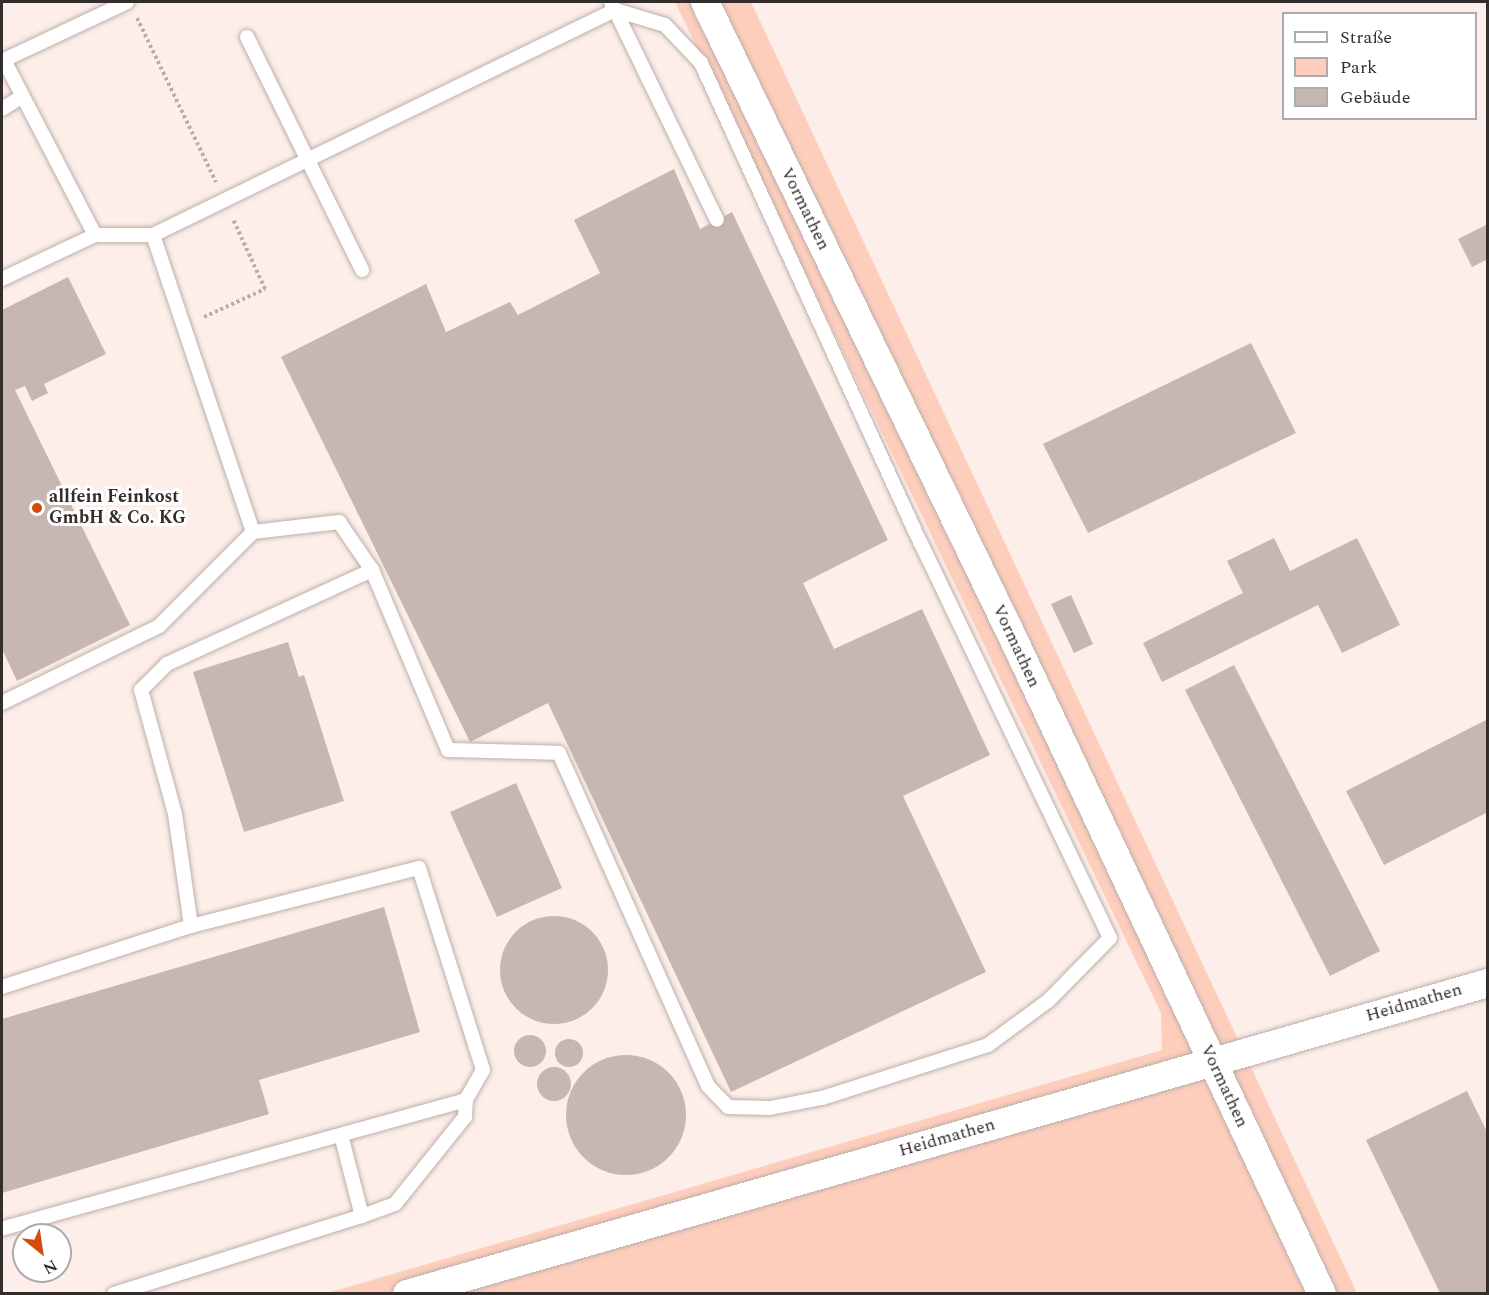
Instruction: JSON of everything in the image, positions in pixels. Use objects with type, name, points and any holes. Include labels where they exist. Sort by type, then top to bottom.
[{"type":"street","name":"Vormathen","points":[[705,2],[1322,1293]]},
{"type":"street","name":"Heidmathen","points":[[407,1293],[1488,983]]},
{"type":"lane","points":[[613,6],[717,220]]},
{"type":"lane","points":[[2,279],[96,234],[153,235],[224,198],[308,162],[613,6],[665,26],[701,63],[920,542],[1110,938],[1047,1002],[988,1045],[822,1098],[770,1108],[728,1107],[708,1086],[559,753],[448,750],[372,570],[339,522],[253,532],[159,626],[2,703]]},
{"type":"lane","points":[[96,234],[21,97],[3,57],[131,7]]},
{"type":"lane","points":[[246,37],[362,270]]},
{"type":"lane","points":[[2,109],[21,97]]},
{"type":"lane","points":[[153,235],[186,326],[253,532]]},
{"type":"lane","points":[[191,926],[175,814],[141,690],[167,664],[372,570]]},
{"type":"lane","points":[[2,987],[191,926],[419,868],[483,1070],[466,1100],[465,1117],[395,1204],[114,1293]]},
{"type":"lane","points":[[2,1229],[466,1100]]},
{"type":"lane","points":[[341,1135],[362,1216]]},
{"type":"path","points":[[131,7],[266,289],[186,326]]},
{"type":"green space","points":[[675,2],[751,2],[1357,1293],[324,1294],[1162,1050],[1161,1013]]},
{"type":"building","points":[[674,169],[700,229],[732,212],[888,540],[803,583],[834,649],[922,609],[990,755],[903,796],[986,972],[731,1092],[548,703],[470,742],[281,357],[426,284],[446,332],[510,302],[518,315],[600,273],[574,220]]},
{"type":"building","points":[[1488,224],[1488,259],[1472,267],[1458,239]]},
{"type":"building","name":"allfein Feinkost GmbH & Co. KG","points":[[68,277],[106,354],[44,384],[48,393],[32,401],[25,386],[15,390],[130,625],[17,681],[2,649],[2,310]]},
{"type":"building","points":[[1251,343],[1296,433],[1088,533],[1043,444]]},
{"type":"building","points":[[1274,538],[1290,571],[1357,538],[1400,625],[1342,653],[1318,605],[1162,682],[1143,643],[1243,593],[1227,561]]},
{"type":"building","points":[[1071,595],[1093,644],[1074,653],[1051,604]]},
{"type":"building","points":[[288,642],[299,677],[304,675],[344,801],[244,832],[193,672]]},
{"type":"building","points":[[1234,665],[1380,951],[1330,976],[1185,690]]},
{"type":"building","points":[[1488,719],[1488,812],[1384,865],[1346,791]]},
{"type":"building","points":[[516,783],[562,888],[497,917],[450,812]]},
{"type":"building","points":[[384,907],[420,1032],[259,1080],[269,1114],[2,1193],[2,1019]]},
{"type":"building","points":[[554,916],[575,920],[592,932],[604,949],[608,970],[604,991],[592,1008],[575,1020],[554,1024],[533,1020],[516,1008],[504,991],[500,970],[504,949],[516,932],[533,920]]},
{"type":"building","points":[[530,1035],[541,1040],[546,1051],[541,1062],[530,1067],[519,1062],[514,1051],[519,1040]]},
{"type":"building","points":[[569,1039],[579,1043],[583,1053],[579,1063],[569,1067],[559,1063],[555,1053],[559,1043]]},
{"type":"building","points":[[626,1055],[649,1060],[668,1073],[681,1092],[686,1115],[681,1138],[668,1157],[649,1170],[626,1175],[603,1170],[584,1157],[571,1138],[566,1115],[571,1092],[584,1073],[603,1060]]},
{"type":"building","points":[[554,1067],[566,1072],[571,1084],[566,1096],[554,1101],[542,1096],[537,1084],[542,1072]]},
{"type":"building","points":[[1467,1091],[1488,1134],[1488,1293],[1440,1293],[1366,1140]]},
{"type":"place","name":"allfein Feinkost GmbH & Co. KG","points":[[37,508]]}]
